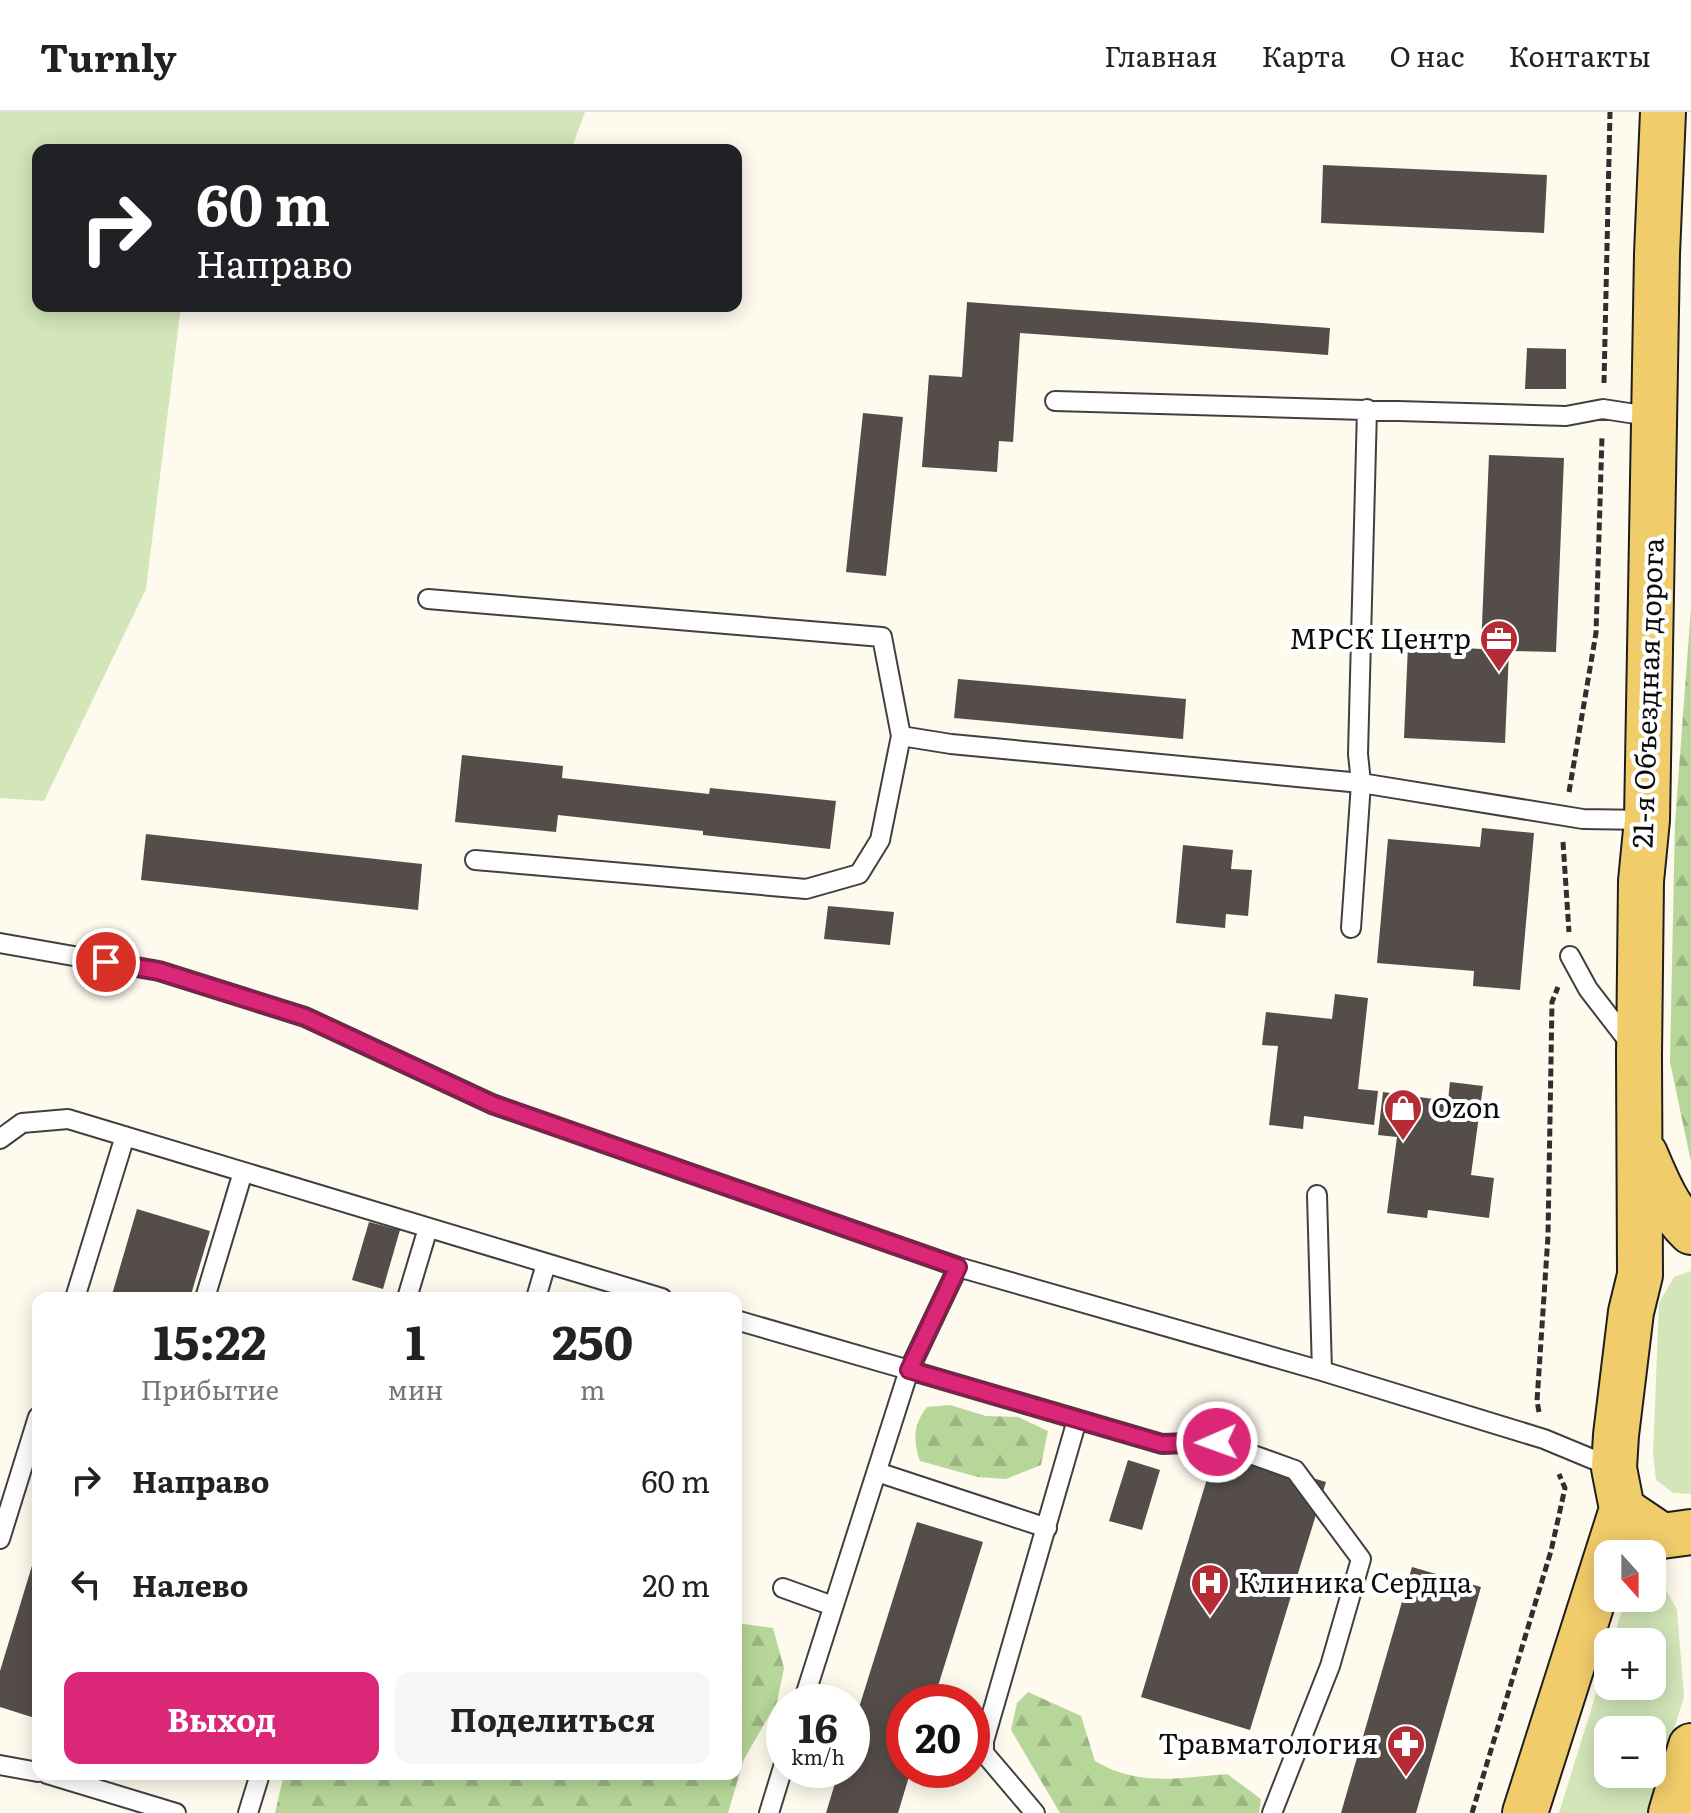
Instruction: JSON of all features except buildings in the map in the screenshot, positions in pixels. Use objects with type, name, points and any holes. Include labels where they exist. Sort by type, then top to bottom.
[{"type":"main road","name":"21-я Объездная дорога","points":[[1525,1813],[1618,1489],[1631,1312],[1640,1275],[1641,881],[1647,820],[1657,254],[1663,112]]},
{"type":"main road","points":[[1641,1144],[1660,1189],[1680,1221],[1691,1232]]},
{"type":"main road","points":[[1640,1275],[1667,1250],[1691,1242]]},
{"type":"main road","points":[[1618,1489],[1662,1536],[1691,1532]]},
{"type":"main road","points":[[1671,1813],[1691,1746]]},
{"type":"lane","points":[[1055,401],[1566,416],[1603,409],[1655,417]]},
{"type":"lane","points":[[1351,928],[1361,783],[1358,754],[1367,409]]},
{"type":"lane","points":[[428,599],[882,637],[901,736],[880,840],[859,874],[806,889],[475,860]]},
{"type":"lane","points":[[901,736],[951,744],[1361,783],[1581,828],[1647,820]]},
{"type":"lane","points":[[0,943],[159,971],[305,1017],[492,1104],[958,1267],[1322,1371],[1544,1439],[1618,1489]]},
{"type":"lane","points":[[1570,956],[1588,989],[1639,1055]]},
{"type":"lane","points":[[0,1139],[22,1123],[68,1119],[642,1292]]},
{"type":"lane","points":[[77,1292],[125,1136]]},
{"type":"lane","points":[[207,1292],[243,1172]]},
{"type":"lane","points":[[1317,1195],[1322,1371]]},
{"type":"lane","points":[[409,1292],[428,1228]]},
{"type":"lane","points":[[538,1292],[546,1264]]},
{"type":"lane","points":[[809,1684],[909,1370],[958,1267]]},
{"type":"lane","points":[[742,1322],[1162,1444],[1217,1442],[1295,1470],[1361,1559],[1330,1666],[1272,1813]]},
{"type":"lane","points":[[1027,1811],[984,1753],[984,1741],[1077,1420]]},
{"type":"lane","points":[[0,1539],[32,1436]]},
{"type":"lane","points":[[877,1472],[1047,1528]]},
{"type":"lane","points":[[783,1588],[833,1606]]},
{"type":"lane","points":[[0,1765],[32,1771]]},
{"type":"lane","points":[[74,1780],[176,1813]]},
{"type":"lane","points":[[248,1813],[258,1780]]},
{"type":"lane","points":[[769,1813],[777,1788]]},
{"type":"green space","points":[[0,112],[585,112],[573,144],[32,144],[32,312],[180,312],[146,589],[44,801],[0,798]]},
{"type":"green space","points":[[1691,607],[1691,1162],[1670,1062],[1675,823]]},
{"type":"green space","points":[[1691,1271],[1691,1494],[1673,1493],[1656,1480],[1653,1454],[1659,1303],[1674,1277]]},
{"type":"green space","points":[[950,1405],[986,1416],[1018,1417],[1048,1431],[1041,1465],[1006,1479],[978,1477],[920,1461],[916,1433],[922,1413],[927,1407]]},
{"type":"green space","points":[[1666,1590],[1677,1610],[1684,1697],[1666,1755],[1666,1716],[1594,1716],[1594,1788],[1656,1788],[1648,1813],[1559,1813],[1594,1700],[1666,1700],[1666,1628],[1616,1628],[1622,1612],[1666,1612]]},
{"type":"green space","points":[[742,1624],[773,1628],[784,1668],[781,1684],[766,1684],[766,1721],[742,1766]]},
{"type":"green space","points":[[1028,1692],[1081,1716],[1095,1761],[1127,1775],[1143,1778],[1227,1774],[1261,1799],[1259,1813],[1060,1813],[1011,1730],[1017,1703]]},
{"type":"green space","points":[[283,1780],[738,1780],[728,1813],[275,1813]]},
{"type":"place","name":"МРСК Центр","points":[[1499,673]]},
{"type":"place","name":"Ozon","points":[[1403,1142]]},
{"type":"place","name":"Клиника Сердца","points":[[1210,1617]]},
{"type":"place","name":"Травматология","points":[[1406,1778]]},
{"type":"route","points":[[106,962],[159,971],[305,1017],[492,1104],[958,1267],[909,1370],[1162,1444],[1217,1442]]}]
